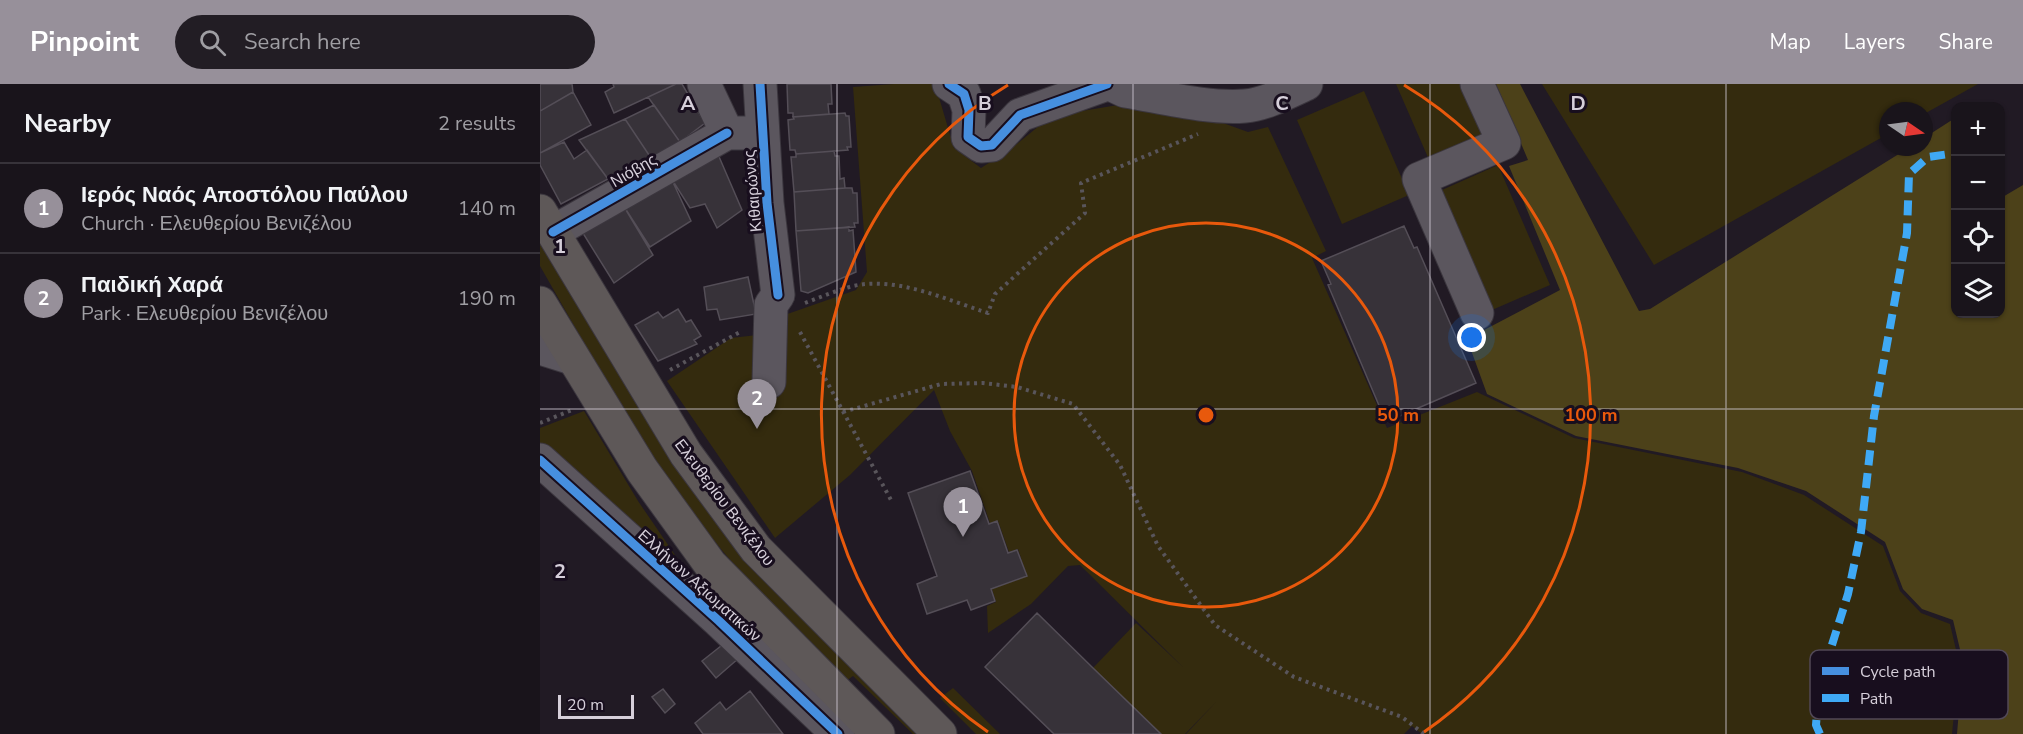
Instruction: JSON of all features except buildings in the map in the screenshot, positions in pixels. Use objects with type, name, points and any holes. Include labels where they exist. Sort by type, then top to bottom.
[{"type":"main road","name":"Ελευθερίου Βενιζέλου","points":[[546,222],[686,453],[756,549],[940,734]]},
{"type":"main road","points":[[540,303],[598,400],[676,520],[710,564],[744,600]]},
{"type":"main road","name":"Ελλήνων Αξιωματικών","points":[[744,600],[874,733]]},
{"type":"street","points":[[704,84],[727,133],[763,132]]},
{"type":"street","name":"Κιθαιρώνος","points":[[760,84],[767,203],[778,309],[769,382]]},
{"type":"street","points":[[949,84],[964,94],[969,110],[968,137],[981,146],[992,145],[1020,115],[1108,84],[1125,91],[1222,106],[1245,106],[1270,100],[1306,84]]},
{"type":"street","points":[[1477,84],[1504,143],[1419,179],[1477,313]]},
{"type":"street","name":"Νιόβης","points":[[546,222],[727,133]]},
{"type":"street","points":[[540,348],[572,358]]},
{"type":"street","name":"Ελλήνων Αξιωματικών","points":[[540,460],[719,621],[838,734]]},
{"type":"street","points":[[719,621],[744,600]]},
{"type":"path","points":[[646,384],[778,309],[855,285],[906,287],[988,313],[995,294],[1085,213],[1081,183],[1205,130]]},
{"type":"path","points":[[778,309],[843,412],[891,500]]},
{"type":"path","points":[[843,412],[941,384],[983,383],[1017,387],[1073,404],[1120,465],[1158,546],[1215,625],[1294,677],[1402,717],[1424,734]]},
{"type":"path","points":[[540,423],[598,400]]},
{"type":"shaded area","points":[[935,84],[954,148],[981,168],[1012,148],[1056,112],[1082,111],[1136,102],[1198,114],[1248,132],[1268,127],[1326,251],[1312,258],[1387,428],[1477,392],[1574,438],[1742,472],[1804,495],[1883,546],[1900,591],[1921,613],[1950,624],[1956,650],[1810,650],[1810,719],[1953,719],[1952,734],[1422,734],[1412,726],[1404,734],[1186,734],[1217,701],[1185,734],[1161,734],[1093,668],[1136,623],[1184,668],[1080,565],[1068,566],[1031,604],[988,633],[987,606],[996,602],[992,589],[1027,576],[1018,549],[1009,552],[998,521],[990,523],[972,471],[950,431],[934,390],[850,475],[775,538],[667,381],[731,338],[775,333],[776,318],[856,290],[867,272],[853,87]]},
{"type":"shaded area","points":[[1396,84],[1464,84],[1487,138],[1430,162]]},
{"type":"shaded area","points":[[1496,84],[1520,84],[1639,311],[1650,309],[1896,156],[1933,156],[1933,132],[1951,121],[1951,318],[2005,318],[2005,196],[2023,185],[2023,734],[1957,734],[1958,719],[2008,719],[2008,650],[1960,650],[1953,620],[1922,609],[1903,589],[1885,542],[1806,491],[1738,468],[1576,436],[1487,394],[1467,339],[1560,290],[1509,166],[1528,160]]},
{"type":"shaded area","points":[[1542,84],[1978,84],[1933,109],[1933,102],[1879,102],[1879,139],[1654,265]]},
{"type":"shaded area","points":[[1364,91],[1409,195],[1342,224],[1297,120]]},
{"type":"shaded area","points":[[1498,165],[1550,285],[1485,313],[1433,194]]},
{"type":"shaded area","points":[[540,234],[677,465],[919,732],[917,734],[913,734],[853,676],[846,681],[740,571],[683,501],[639,436],[540,266]]},
{"type":"shaded area","points":[[584,411],[638,501],[699,590],[540,445],[540,428]]},
{"type":"shaded area","points":[[953,688],[1000,734],[976,734],[940,698]]},
{"type":"marked path","points":[[1830,650],[1848,594],[1861,532],[1874,416],[1907,233],[1909,174],[1928,157],[1951,154]]},
{"type":"marked path","points":[[1816,719],[1816,725],[1820,734]]},
{"type":"cycle path","points":[[760,84],[767,203],[778,295]]},
{"type":"cycle path","points":[[949,84],[964,94],[969,110],[968,137],[981,146],[992,145],[1020,115],[1107,84]]},
{"type":"cycle path","points":[[553,232],[727,133]]},
{"type":"cycle path","points":[[540,460],[719,621],[838,734]]},
{"type":"place","name":"Παιδική Χαρά","points":[[757,429]]},
{"type":"place","name":"Ιερός Ναός Αποστόλου Παύλου","points":[[963,537]]}]
